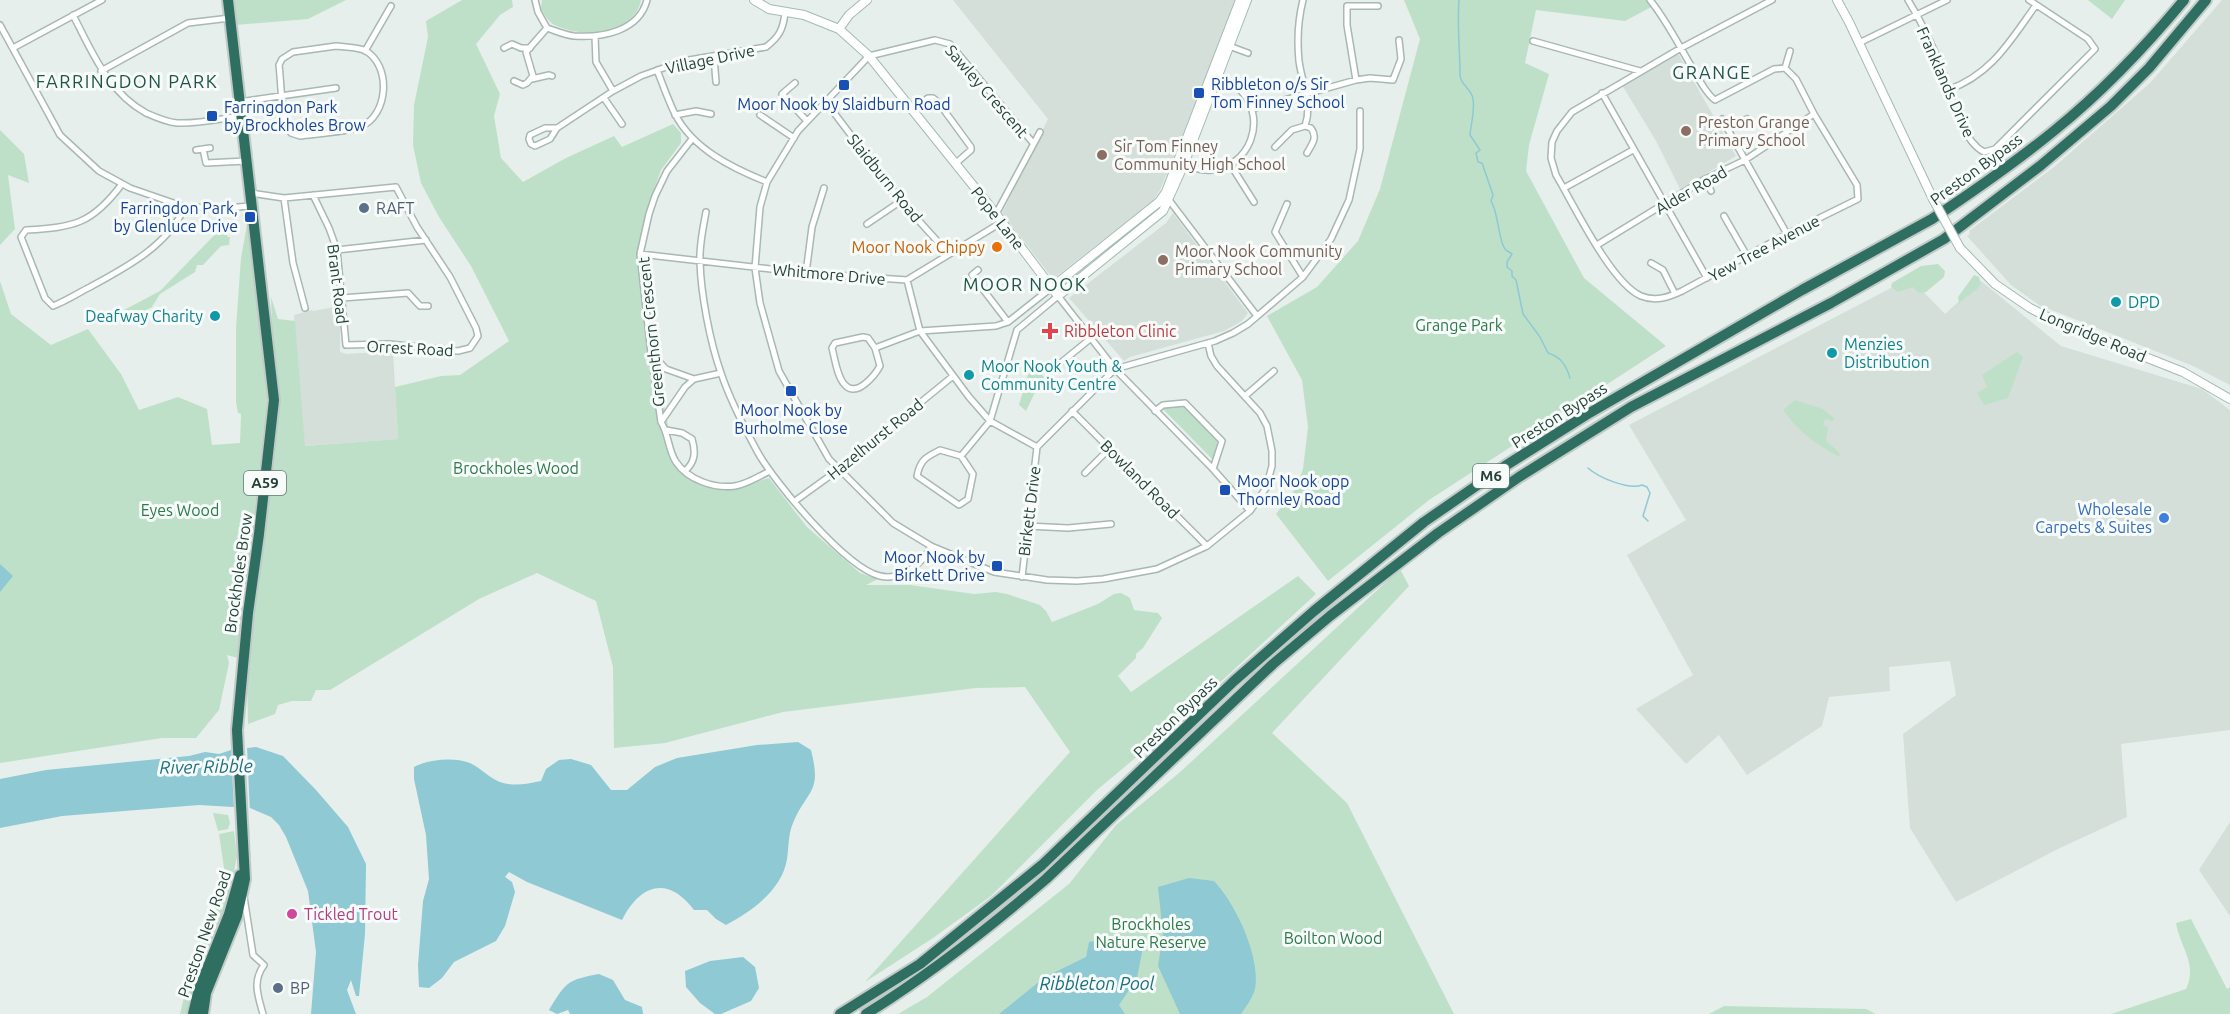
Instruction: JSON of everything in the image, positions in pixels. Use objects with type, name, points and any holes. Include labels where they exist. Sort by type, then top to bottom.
[{"type":"highway","name":"A59","points":[[228,0],[251,206]]},
{"type":"highway","name":"Preston Bypass","points":[[841,1013],[920,964],[1042,865],[1234,681],[1314,611],[1424,522],[1586,414],[1950,207],[2056,130],[2139,52],[2184,0]]},
{"type":"highway","name":"Preston Bypass","points":[[866,1014],[931,972],[1019,903],[1273,664],[1330,616],[1438,533],[1519,477],[1631,407],[1831,303],[1944,239],[2040,166],[2111,106],[2156,59],[2206,0]]},
{"type":"highway","name":"Brockholes Brow","points":[[237,730],[248,613],[274,400],[251,206]]},
{"type":"highway","name":"Preston New Road","points":[[195,1013],[237,916],[245,879],[237,730]]},
{"type":"highway","name":"Preston New Road","points":[[195,1013],[203,977],[229,914],[244,865]]},
{"type":"street","points":[[12,48],[102,0]]},
{"type":"street","points":[[535,0],[538,12],[547,28],[572,36],[595,36],[621,30],[642,14],[647,0]]},
{"type":"street","name":"Pope Lane","points":[[754,0],[770,9],[804,15],[839,29],[869,56],[996,214],[1115,369],[1213,469],[1250,511]]},
{"type":"street","points":[[839,29],[849,15],[867,0]]},
{"type":"street","points":[[961,456],[990,421],[1017,330],[1163,211],[1240,0]]},
{"type":"street","points":[[1214,75],[1229,46],[1247,0]]},
{"type":"street","points":[[1303,0],[1298,46],[1300,70],[1309,114],[1305,126]]},
{"type":"street","points":[[1650,0],[1711,97],[1716,100],[1774,69],[1785,68]]},
{"type":"street","points":[[1597,245],[1556,175],[1551,158],[1552,142],[1557,131],[1572,112],[1602,93],[1772,0]]},
{"type":"street","name":"Longridge Road","points":[[1837,0],[1932,198],[1960,248],[1995,284],[2030,308],[2057,322],[2183,372],[2230,399]]},
{"type":"street","name":"Franklands Drive","points":[[1908,0],[1941,67],[1960,121],[1975,146],[1984,152],[1995,149],[2095,49],[2088,39],[2036,5]]},
{"type":"street","points":[[1859,42],[1947,0]]},
{"type":"street","points":[[1948,90],[1971,81],[1991,65],[2036,5],[2030,0]]},
{"type":"street","points":[[1356,80],[1347,25],[1347,3],[1378,6]]},
{"type":"street","points":[[365,51],[391,6]]},
{"type":"street","name":"Village Drive","points":[[557,128],[545,128],[530,135],[531,144],[535,146],[550,139],[557,128],[613,91],[657,70],[683,62],[766,47],[777,39],[783,28],[785,13]]},
{"type":"street","points":[[73,15],[101,71],[118,92],[135,107],[169,122],[196,122],[241,117]]},
{"type":"street","points":[[101,71],[188,23],[230,18]]},
{"type":"street","points":[[0,24],[60,135],[99,171],[122,184],[185,207],[246,208],[251,206]]},
{"type":"street","points":[[532,79],[526,52],[547,28]]},
{"type":"street","points":[[595,36],[596,62],[613,91]]},
{"type":"street","name":"Sawley Crescent","points":[[869,56],[935,40],[950,44],[1034,143]]},
{"type":"street","points":[[1252,109],[1356,80],[1370,78],[1393,80],[1401,58],[1399,40]]},
{"type":"street","points":[[1533,40],[1640,72]]},
{"type":"street","points":[[504,48],[512,44],[521,48],[530,48]]},
{"type":"street","points":[[336,46],[365,51],[381,72],[383,94],[376,112],[360,127],[300,136],[293,134],[289,131],[285,121],[282,95],[279,64],[285,55],[336,46]]},
{"type":"street","points":[[1229,46],[1248,52]]},
{"type":"street","points":[[1785,68],[1790,51]]},
{"type":"street","points":[[869,56],[807,121],[767,182],[760,207],[754,268],[778,371],[829,459],[893,523],[931,546],[994,572],[1047,580],[1077,581],[1157,569],[1207,546],[1250,511],[1266,488],[1272,466],[1272,451],[1267,426],[1260,413],[1217,366],[1211,357],[1208,343]]},
{"type":"street","points":[[714,57],[716,82]]},
{"type":"street","points":[[1785,68],[1796,79],[1814,114]]},
{"type":"street","points":[[657,70],[675,115],[692,139],[748,175],[767,182]]},
{"type":"street","points":[[1180,163],[1208,170],[1230,164],[1240,157],[1250,142],[1254,126],[1252,109],[1239,89],[1214,75]]},
{"type":"street","points":[[514,81],[523,85],[532,79],[552,76]]},
{"type":"street","points":[[795,83],[782,94],[807,121]]},
{"type":"street","points":[[239,102],[336,88]]},
{"type":"street","points":[[1602,93],[1707,278]]},
{"type":"street","points":[[604,98],[622,124]]},
{"type":"street","points":[[912,109],[927,98],[933,98],[938,102],[970,147],[970,150],[955,164]]},
{"type":"street","name":"Slaidburn Road","points":[[825,101],[901,201],[948,254]]},
{"type":"street","points":[[675,115],[696,111],[711,114]]},
{"type":"street","points":[[1115,369],[1208,343],[1233,333],[1303,277],[1331,239],[1349,200],[1360,149],[1360,111]]},
{"type":"street","name":"Alder Road","points":[[1597,245],[1705,179],[1745,160],[1814,114]]},
{"type":"street","name":"Yew Tree Avenue","points":[[1597,245],[1612,268],[1630,288],[1642,296],[1658,299],[1675,294],[1707,278],[1787,234],[1858,199],[1857,185],[1814,114]]},
{"type":"street","points":[[760,115],[794,138]]},
{"type":"street","points":[[1722,119],[1787,234]]},
{"type":"street","points":[[1728,130],[1747,119]]},
{"type":"street","points":[[1275,147],[1292,130],[1305,126],[1311,128],[1315,136],[1307,153]]},
{"type":"street","name":"Sawley Crescent","points":[[996,214],[1040,132]]},
{"type":"street","name":"Greenthorn Crescent","points":[[666,430],[682,433],[692,440],[694,460],[685,471],[677,463],[672,453],[666,430],[661,423],[640,254],[655,196],[667,171],[692,139]]},
{"type":"street","points":[[210,148],[199,149],[206,163],[246,160]]},
{"type":"street","points":[[1564,188],[1633,150]]},
{"type":"street","points":[[1230,164],[1254,202]]},
{"type":"street","points":[[1705,179],[1711,191]]},
{"type":"street","points":[[122,184],[108,204],[87,220],[62,228],[26,230],[21,237],[45,298],[52,306],[124,269],[151,250],[178,221],[185,207]]},
{"type":"street","points":[[250,193],[284,198],[396,187],[426,240],[337,250]]},
{"type":"street","points":[[806,273],[807,250],[824,189]]},
{"type":"street","name":"Brant Road","points":[[313,195],[337,250],[345,341]]},
{"type":"street","points":[[284,198],[293,263],[305,308]]},
{"type":"street","points":[[1166,199],[1257,316]]},
{"type":"street","points":[[875,348],[920,331],[996,326],[1008,322],[1166,199]]},
{"type":"street","points":[[867,224],[901,201]]},
{"type":"street","points":[[1287,204],[1275,232],[1303,277]]},
{"type":"street","points":[[705,212],[699,260],[713,348],[721,373],[758,452],[770,471],[808,518],[848,557],[880,576],[895,576],[915,567],[927,555],[931,546]]},
{"type":"street","points":[[1724,216],[1747,256]]},
{"type":"street","name":"Whitmore Drive","points":[[640,254],[754,268],[907,280],[1002,222]]},
{"type":"street","name":"Orrest Road","points":[[345,341],[348,346],[389,344],[458,351],[470,348],[475,343],[478,336],[476,328],[450,277],[426,240]]},
{"type":"street","points":[[1651,263],[1662,270],[1675,294]]},
{"type":"street","points":[[978,270],[972,275],[1008,322]]},
{"type":"street","points":[[907,280],[920,331],[953,376],[990,421],[1037,447]]},
{"type":"street","points":[[342,298],[408,293],[420,306],[428,306]]},
{"type":"street","points":[[418,314],[420,306]]},
{"type":"street","points":[[863,337],[868,338],[875,348],[880,366],[877,372],[856,389],[845,385],[837,368],[832,348],[835,343],[863,337]]},
{"type":"street","points":[[1063,361],[1090,339]]},
{"type":"street","points":[[651,353],[674,374],[694,378],[721,373]]},
{"type":"street","name":"Birkett Drive","points":[[1022,577],[1037,447],[1115,369]]},
{"type":"street","points":[[1245,396],[1274,371]]},
{"type":"street","name":"Hazelhurst Road","points":[[795,501],[838,470],[953,376]]},
{"type":"street","points":[[661,423],[685,387],[694,378]]},
{"type":"street","points":[[1155,411],[1163,405],[1185,403],[1222,441],[1213,469]]},
{"type":"street","name":"Bowland Road","points":[[1072,411],[1207,546]]},
{"type":"street","points":[[1084,473],[1109,449]]},
{"type":"street","points":[[940,450],[961,456],[973,474],[968,499],[959,505],[917,476],[919,465],[929,455],[940,450]]},
{"type":"street","points":[[685,471],[700,480],[724,486],[737,486],[770,471]]},
{"type":"street","points":[[1027,525],[1068,528],[1110,524]]},
{"type":"street","name":"Preston New Road","points":[[243,892],[253,955],[264,965],[256,983],[263,1014]]},
{"type":"shaded area","name":"Sir Tom Finney Community High School","points":[[953,0],[1237,0],[1161,188],[1154,200],[1053,279],[1002,213],[1048,119]]},
{"type":"shaded area","points":[[2222,0],[2230,0],[2230,385],[2193,366],[2039,305],[2011,285],[1967,236],[1970,234],[1969,231],[2054,167],[2150,83]]},
{"type":"shaded area","name":"Preston Grange Primary School","points":[[1679,55],[1736,156],[1680,189],[1656,141],[1622,85]]},
{"type":"shaded area","name":"Moor Nook Community Primary School","points":[[1173,213],[1248,313],[1242,321],[1224,331],[1130,357],[1124,361],[1069,298],[1166,223]]},
{"type":"shaded area","points":[[1910,278],[1945,314],[1981,281],[2061,346],[2202,389],[2230,410],[2230,730],[2121,744],[2127,817],[2060,848],[1956,902],[1910,828],[1903,734],[1956,695],[1950,661],[1889,667],[1890,691],[1829,697],[1822,726],[1747,775],[1719,735],[1686,764],[1636,709],[1693,675],[1627,555],[1686,520],[1629,425]]},
{"type":"shaded area","points":[[340,306],[340,352],[347,354],[393,351],[398,439],[304,446],[294,315]]},
{"type":"shaded area","points":[[2230,822],[2230,916],[2199,870]]},
{"type":"green space","name":"FARRINGDON PARK","points":[[233,0],[346,0],[308,19],[235,25]]},
{"type":"green space","name":"Brockholes Wood","points":[[462,0],[512,0],[513,7],[500,15],[476,44],[500,94],[494,116],[501,158],[523,182],[566,158],[614,136],[622,147],[673,124],[681,133],[681,143],[661,170],[646,212],[637,255],[673,453],[682,473],[724,491],[769,478],[807,527],[860,573],[878,579],[866,585],[910,585],[974,594],[996,592],[1007,594],[1040,605],[1052,622],[1121,593],[1130,598],[1134,610],[1158,613],[1162,618],[1143,648],[1136,654],[1136,658],[1118,676],[1131,692],[1298,576],[1316,594],[1164,734],[1097,790],[991,896],[933,938],[865,982],[1070,752],[1025,687],[976,688],[783,712],[665,743],[614,748],[613,667],[596,601],[537,573],[479,599],[330,690],[316,690],[311,701],[292,701],[278,705],[275,714],[248,724],[247,679],[274,400],[271,297],[278,319],[295,321],[305,446],[398,439],[395,387],[441,376],[460,375],[509,341],[471,266],[439,217],[421,183],[413,145],[414,105],[428,37],[426,21]]},
{"type":"green space","points":[[542,0],[641,0],[636,12],[628,21],[617,27],[604,31],[577,32],[553,24],[541,9]]},
{"type":"green space","name":"Grange Park","points":[[1404,0],[1648,0],[1653,6],[1625,21],[1536,10],[1525,63],[1549,74],[1529,145],[1526,171],[1584,278],[1666,346],[1429,500],[1328,581],[1276,514],[1296,488],[1303,469],[1308,427],[1302,380],[1267,316],[1317,287],[1358,241],[1380,189],[1420,39]]},
{"type":"green space","points":[[2088,0],[2125,0],[2112,19]]},
{"type":"green space","points":[[0,130],[24,154],[29,183],[8,175],[15,229],[0,245]]},
{"type":"green space","name":"Eyes Wood","points":[[248,219],[267,400],[238,658],[227,655],[229,663],[219,710],[196,738],[162,738],[0,763],[0,281],[11,314],[51,345],[88,329],[121,374],[139,410],[178,397],[207,409],[212,445],[240,443],[241,414],[238,413],[236,402],[236,328],[241,258]]},
{"type":"green space","points":[[229,220],[227,237],[230,237],[229,245],[221,246],[203,265],[197,265],[195,272],[160,294],[152,307],[130,319],[124,310],[160,291]]},
{"type":"green space","points":[[1938,264],[1945,271],[1944,277],[1926,292],[1919,293],[1913,287],[1898,292],[1891,287],[1892,283],[1921,266]]},
{"type":"green space","points":[[1974,275],[1979,277],[1981,284],[1959,303],[1958,297]]},
{"type":"green space","points":[[2017,352],[2023,357],[2008,398],[1984,405],[1977,393],[1987,387],[1982,375]]},
{"type":"green space","points":[[1032,365],[1047,380],[1044,386],[1039,384],[1026,411],[1019,405]]},
{"type":"green space","points":[[1795,400],[1823,409],[1835,419],[1832,421],[1825,419],[1823,425],[1828,427],[1826,441],[1839,452],[1840,457],[1808,437],[1789,418],[1783,410]]},
{"type":"green space","points":[[1181,404],[1218,440],[1214,461],[1163,409]]},
{"type":"green space","points":[[1400,569],[1409,586],[1272,733],[1347,803],[1454,1014],[898,1014],[927,997],[1069,884],[1116,825],[1179,773]]},
{"type":"green space","points":[[213,813],[228,815],[230,823],[228,829],[218,831]]},
{"type":"green space","points":[[234,831],[237,856],[227,909],[189,1014],[180,1014],[187,985],[221,895],[224,868],[219,834]]},
{"type":"green space","points":[[2191,919],[2227,989],[2230,987],[2230,1014],[2111,1014],[2186,989],[2189,980],[2189,963],[2176,923]]},
{"type":"green space","points":[[1724,1006],[1866,1009],[1876,1014],[1709,1014]]},
{"type":"water","points":[[0,564],[13,576],[0,592]]},
{"type":"water","points":[[798,742],[811,750],[815,775],[812,790],[791,827],[787,859],[779,880],[764,898],[746,913],[726,925],[707,910],[694,910],[674,892],[665,888],[655,888],[637,898],[622,920],[527,882],[509,872],[505,877],[512,882],[515,892],[505,926],[496,941],[454,962],[442,978],[429,988],[419,987],[418,965],[423,901],[429,879],[426,835],[414,779],[414,767],[434,761],[457,760],[470,763],[499,781],[508,784],[522,784],[541,781],[546,769],[559,760],[571,759],[591,765],[611,790],[627,790],[655,767],[677,758],[757,745]]},
{"type":"water","name":"River Ribble","points":[[256,747],[283,756],[316,790],[348,827],[366,864],[365,934],[359,996],[356,996],[351,980],[347,990],[356,1014],[311,1014],[316,952],[308,891],[286,837],[271,817],[250,808],[199,805],[62,816],[0,828],[0,779],[46,770],[189,756],[205,752],[219,754]]},
{"type":"water","points":[[1189,878],[1214,881],[1231,903],[1245,932],[1256,976],[1254,992],[1241,1014],[1180,1014],[1158,966],[1163,934],[1158,887]]},
{"type":"water","name":"Ribbleton Pool","points":[[1110,938],[1142,946],[1144,942],[1137,978],[1119,1005],[1125,1014],[999,1014],[1045,977],[1086,957],[1089,942]]},
{"type":"water","points":[[743,957],[755,967],[759,988],[751,1001],[721,1014],[715,1014],[700,1003],[686,987],[685,971],[710,961]]},
{"type":"water","points":[[599,974],[613,980],[625,1000],[642,1007],[643,1014],[570,1014],[568,1010],[557,1014],[549,1010],[559,993],[568,984],[580,978]]},
{"type":"pier","points":[[247,746],[250,813],[234,810],[231,747]]},
{"type":"waterway","points":[[1459,0],[1460,75],[1462,82],[1471,92],[1473,104],[1470,135],[1480,150],[1476,153],[1478,162],[1482,163],[1493,195],[1491,201],[1496,213],[1501,240],[1506,250],[1512,254],[1507,267],[1512,271],[1512,276],[1516,280],[1523,314],[1540,337],[1548,353],[1562,362],[1570,378]]},
{"type":"waterway","points":[[1588,468],[1599,476],[1614,482],[1647,487],[1650,493],[1643,516],[1648,521]]},
{"type":"place","name":"Moor Nook by Slaidburn Road","points":[[844,85]]},
{"type":"place","name":"Ribbleton o/s Sir Tom Finney School","points":[[1199,93]]},
{"type":"place","name":"Farringdon Park by Brockholes Brow","points":[[212,116]]},
{"type":"place","name":"Preston Grange Primary School","points":[[1686,131]]},
{"type":"place","name":"Sir Tom Finney Community High School","points":[[1102,155]]},
{"type":"place","name":"RAFT","points":[[364,208]]},
{"type":"place","name":"Farringdon Park, by Glenluce Drive","points":[[250,217]]},
{"type":"place","name":"Moor Nook Chippy","points":[[997,247]]},
{"type":"place","name":"Moor Nook Community Primary School","points":[[1163,260]]},
{"type":"place","name":"DPD","points":[[2116,302]]},
{"type":"place","name":"Deafway Charity","points":[[215,316]]},
{"type":"place","name":"Ribbleton Clinic","points":[[1050,331]]},
{"type":"place","name":"Menzies Distribution","points":[[1832,353]]},
{"type":"place","name":"Moor Nook Youth & Community Centre","points":[[969,375]]},
{"type":"place","name":"Moor Nook by Burholme Close","points":[[791,391]]},
{"type":"place","name":"Moor Nook opp Thornley Road","points":[[1225,490]]},
{"type":"place","name":"Wholesale Carpets & Suites","points":[[2164,518]]},
{"type":"place","name":"Moor Nook by Birkett Drive","points":[[997,566]]},
{"type":"place","name":"Tickled Trout","points":[[292,914]]},
{"type":"place","name":"BP","points":[[278,988]]},
{"type":"district","name":"GRANGE","points":[[1712,73]]},
{"type":"district","name":"FARRINGDON PARK","points":[[127,82]]},
{"type":"district","name":"MOOR NOOK","points":[[1025,285]]},
{"type":"park label","name":"Brockholes Nature Reserve","points":[[1151,933]]},
{"type":"park label","name":"Boilton Wood","points":[[1333,938]]}]
